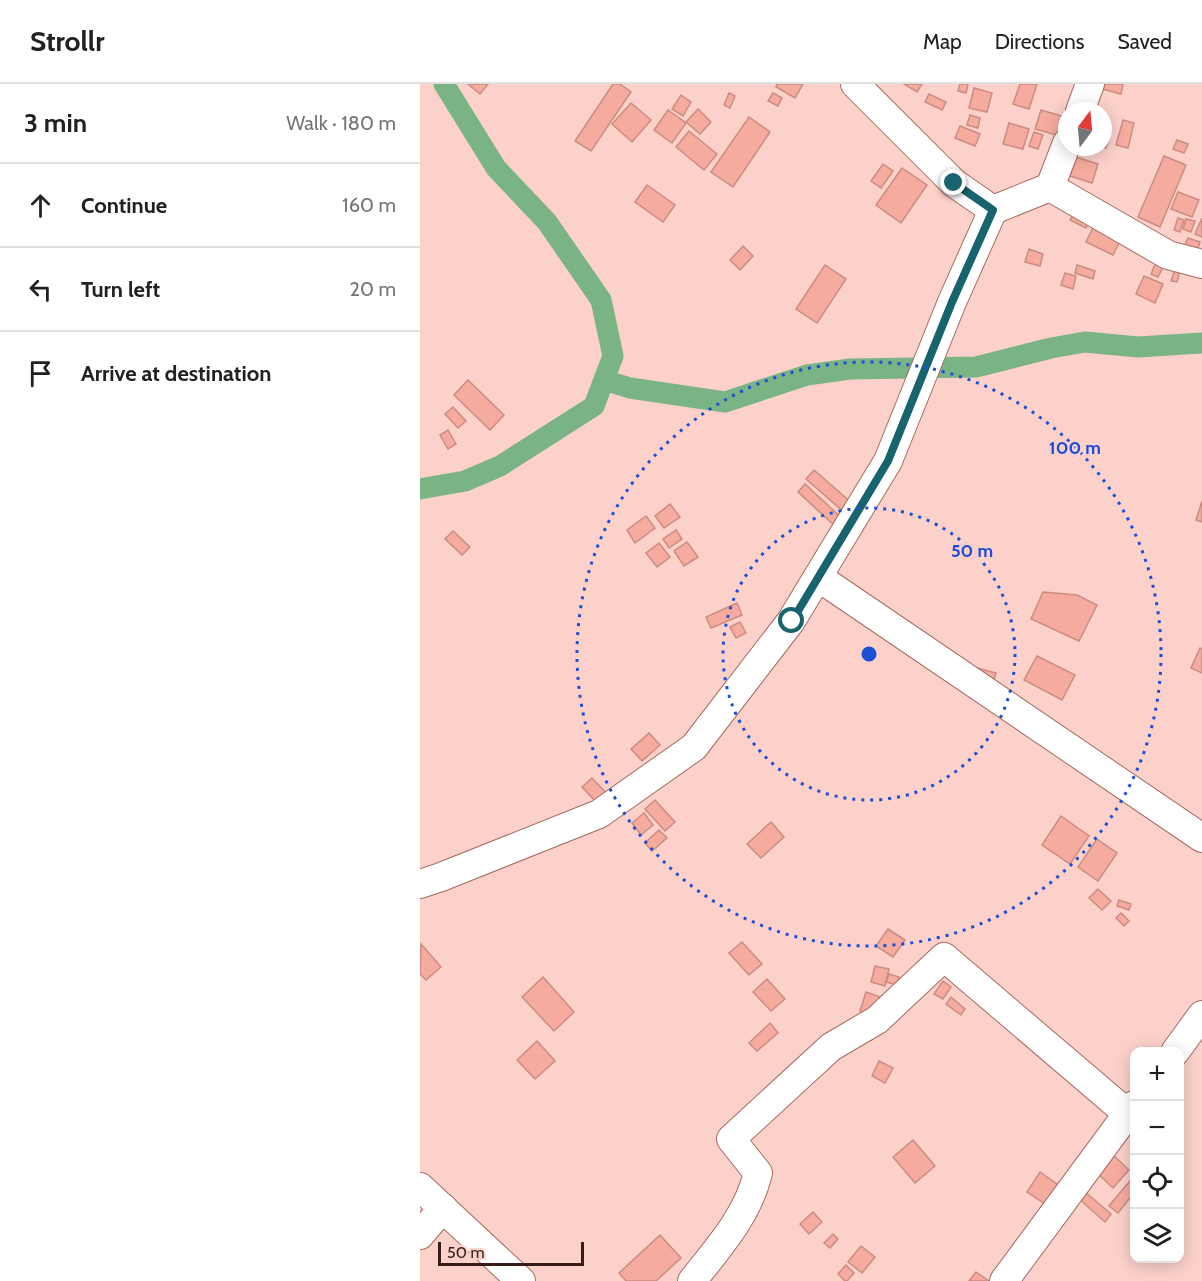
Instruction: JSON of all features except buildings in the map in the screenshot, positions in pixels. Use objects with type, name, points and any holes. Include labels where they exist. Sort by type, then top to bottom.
[{"type":"street","points":[[855,84],[954,183],[993,210]]},
{"type":"street","points":[[1083,102],[1090,84]]},
{"type":"street","points":[[420,884],[599,814],[694,747],[792,621],[888,461],[952,302],[993,210],[1050,187],[1062,156]]},
{"type":"street","points":[[1050,187],[1168,255],[1202,264]]},
{"type":"street","points":[[818,577],[1202,838]]},
{"type":"street","points":[[692,1281],[735,1227],[754,1190],[758,1173],[731,1139],[831,1047],[877,1020],[944,957],[1130,1108]]},
{"type":"street","points":[[1179,1047],[1202,1015]]},
{"type":"street","points":[[1004,1281],[1130,1110]]},
{"type":"street","points":[[420,1187],[521,1281]]},
{"type":"street","points":[[420,1235],[443,1208]]},
{"type":"waterway","points":[[420,489],[465,481],[500,466],[594,406],[613,356],[601,300],[547,222],[496,168],[444,84]]},
{"type":"waterway","points":[[604,380],[630,388],[725,402],[807,375],[850,369],[976,367],[1085,342],[1138,347],[1202,343]]},
{"type":"route","points":[[792,621],[888,461],[952,302],[993,210],[954,183]]}]
